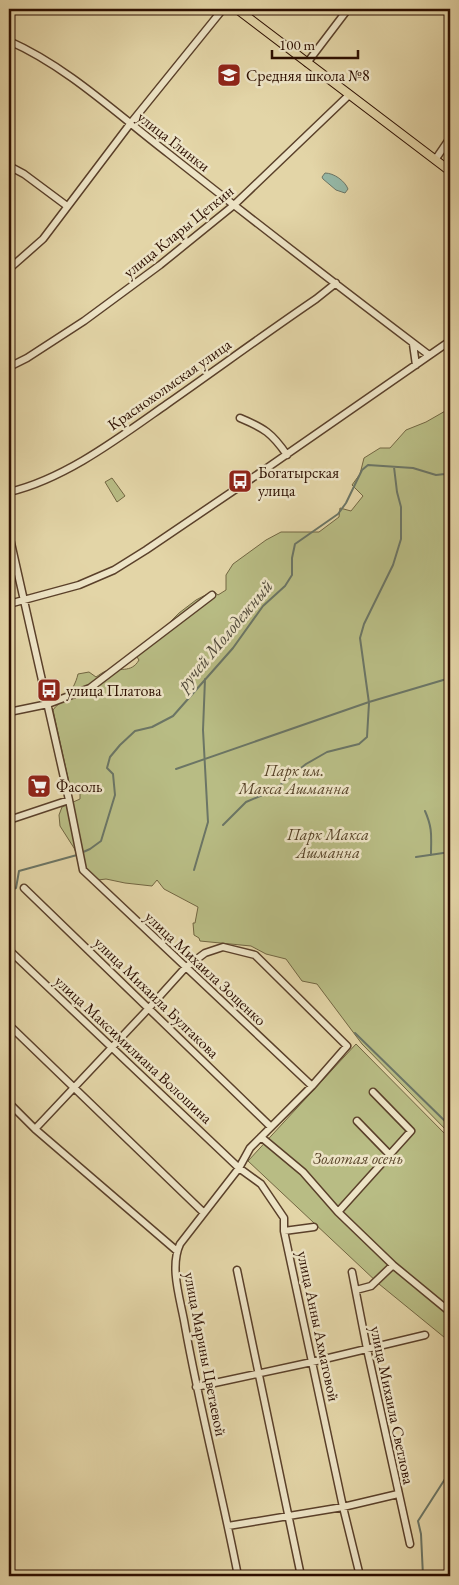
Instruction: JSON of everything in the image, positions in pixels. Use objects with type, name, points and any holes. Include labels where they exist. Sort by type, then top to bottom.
[{"type":"main road","points":[[237,9],[450,171]]},
{"type":"street","points":[[9,269],[43,238],[130,124],[223,9]]},
{"type":"street","points":[[307,63],[348,9]]},
{"type":"street","name":"улица Глинки","points":[[9,40],[66,74],[429,355]]},
{"type":"street","name":"улица Клары Цеткин","points":[[9,367],[27,358],[84,321],[160,265],[234,205],[349,95]]},
{"type":"street","points":[[436,160],[450,138]]},
{"type":"street","points":[[9,166],[24,174],[68,206]]},
{"type":"street","name":"Краснохолмская улица","points":[[9,492],[30,487],[60,474],[137,425],[336,283]]},
{"type":"street","points":[[9,604],[79,584],[114,570],[287,455],[450,341]]},
{"type":"street","points":[[414,344],[416,364]]},
{"type":"street","points":[[240,418],[262,427],[275,438],[287,455]]},
{"type":"street","points":[[9,534],[69,800],[9,820]]},
{"type":"street","points":[[9,712],[48,704],[90,688],[212,595]]},
{"type":"street","name":"улица Михаила Зощенко","points":[[69,800],[83,870],[312,1086]]},
{"type":"street","name":"улица Михаила Булгакова","points":[[24,888],[271,1127]]},
{"type":"street","name":"улица Марины Цветаевой","points":[[185,968],[205,953],[224,947],[255,955],[347,1046],[312,1086],[250,1148],[239,1168],[180,1244],[177,1251],[176,1274],[196,1387],[238,1576]]},
{"type":"street","name":"улица Максимилиана Волошина","points":[[9,950],[239,1168]]},
{"type":"street","points":[[35,1129],[185,968]]},
{"type":"street","points":[[9,1025],[204,1213]]},
{"type":"street","points":[[338,1212],[411,1131],[373,1092]]},
{"type":"street","points":[[9,1103],[35,1129],[177,1251]]},
{"type":"street","points":[[357,1121],[390,1155]]},
{"type":"street","points":[[261,1137],[302,1172],[338,1212],[393,1265],[450,1312]]},
{"type":"street","name":"улица Анны Ахматовой","points":[[239,1168],[262,1184],[284,1218],[284,1231],[343,1506],[360,1576]]},
{"type":"street","points":[[284,1231],[314,1227]]},
{"type":"street","points":[[356,1290],[371,1286],[393,1265]]},
{"type":"street","points":[[237,1270],[301,1576]]},
{"type":"street","name":"улица Михаила Светлова","points":[[352,1272],[367,1350],[410,1544]]},
{"type":"street","points":[[196,1387],[367,1350],[426,1335]]},
{"type":"street","points":[[228,1526],[343,1506],[398,1494]]},
{"type":"green space","name":"Парк Макса Ашманна","points":[[447,410],[450,412],[450,1134],[362,1044],[317,984],[302,981],[286,959],[266,954],[251,946],[200,941],[194,935],[193,923],[195,923],[198,907],[164,889],[157,880],[152,886],[87,877],[74,848],[60,826],[59,815],[62,807],[80,799],[80,794],[71,792],[53,710],[65,699],[75,684],[78,674],[89,672],[96,677],[106,671],[128,669],[136,664],[139,660],[133,651],[163,629],[196,600],[213,591],[218,595],[226,590],[226,575],[233,564],[266,540],[281,532],[319,532],[339,517],[340,508],[351,511],[363,496],[352,485],[360,474],[364,458],[380,448],[390,448],[406,430],[426,422]]},
{"type":"green space","points":[[112,478],[125,496],[117,502],[105,482]]},
{"type":"green space","name":"Золотая осень","points":[[356,1044],[450,1139],[450,1342],[379,1284],[248,1161]]},
{"type":"shaded area","points":[[325,173],[332,174],[342,180],[348,189],[345,193],[336,190],[323,179],[322,177]]},
{"type":"waterway","name":"ручей Молодежный","points":[[81,853],[101,841],[115,795],[113,774],[107,768],[110,757],[135,731],[152,727],[173,716],[233,648],[263,606],[285,586],[292,575],[292,558],[295,544],[338,514],[346,503],[362,470],[368,465],[413,468],[436,475],[445,474],[450,471]]},
{"type":"waterway","points":[[223,825],[246,802],[274,790],[306,764],[327,752],[359,744],[367,737],[369,703],[360,638],[364,624],[393,565],[401,539],[401,507],[394,467]]},
{"type":"waterway","points":[[445,474],[450,497]]},
{"type":"waterway","points":[[176,769],[369,702],[450,678]]},
{"type":"waterway","points":[[194,870],[208,822],[203,730],[205,679]]},
{"type":"waterway","points":[[425,811],[430,828],[431,855]]},
{"type":"waterway","points":[[416,857],[450,852]]},
{"type":"waterway","name":"ручей Молодежный","points":[[9,892],[16,888],[19,871],[77,855]]},
{"type":"waterway","points":[[355,1033],[450,1126]]},
{"type":"waterway","points":[[423,1576],[421,1534],[418,1521],[445,1479],[450,1475]]},
{"type":"place","name":"Средняя школа №8","points":[[229,75]]},
{"type":"place","name":"Богатырская улица","points":[[240,481]]},
{"type":"place","name":"улица Платова","points":[[49,690]]},
{"type":"place","name":"Фасоль","points":[[39,786]]},
{"type":"park label","name":"Парк им. Макса Ашманна","points":[[294,779]]}]
